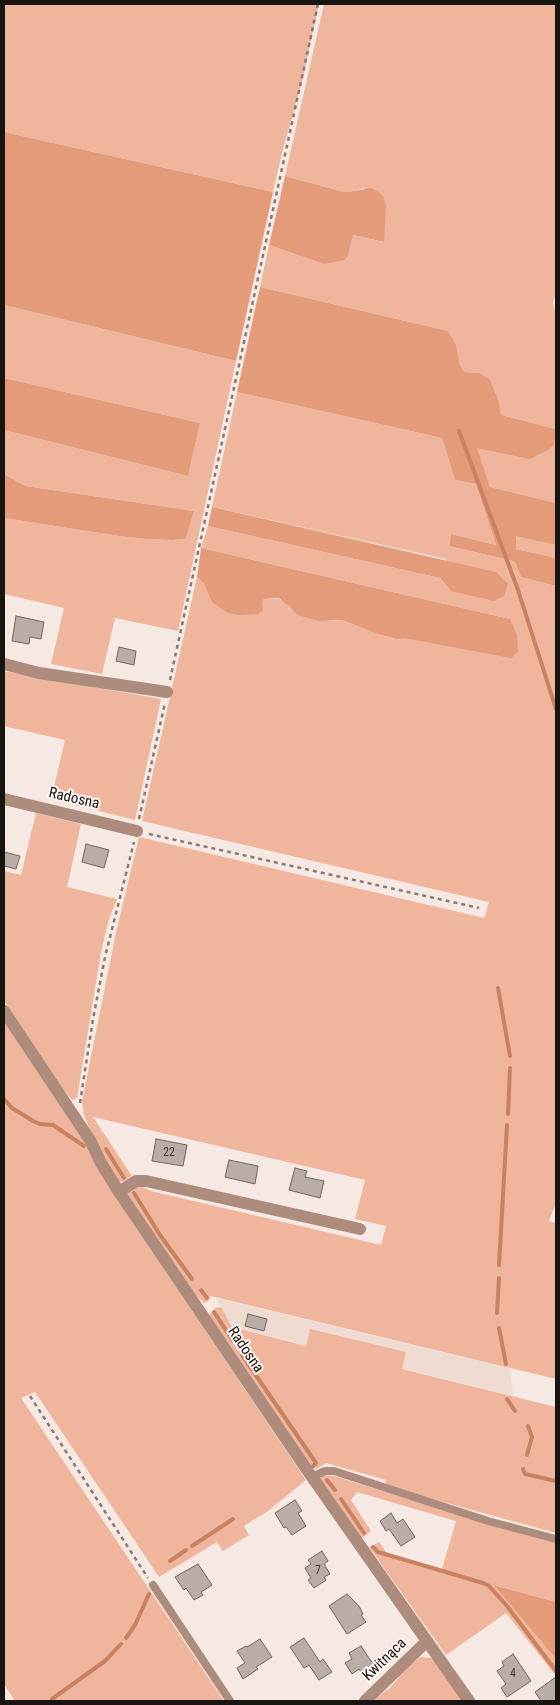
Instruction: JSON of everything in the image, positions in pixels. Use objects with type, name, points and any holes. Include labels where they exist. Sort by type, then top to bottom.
[{"type":"street","points":[[4,664],[39,673],[167,692]]},
{"type":"street","name":"Radosna","points":[[4,799],[137,831]]},
{"type":"street","name":"Radosna","points":[[4,1011],[90,1140],[101,1163],[119,1192],[312,1477],[468,1701]]},
{"type":"street","points":[[119,1192],[136,1181],[146,1181],[360,1229]]},
{"type":"street","name":"Kwitnąca","points":[[365,1701],[428,1641]]},
{"type":"lane","points":[[312,1477],[325,1471],[334,1471],[488,1521],[556,1539]]},
{"type":"lane","points":[[153,1585],[230,1701]]},
{"type":"path","points":[[76,1119],[105,957],[130,863],[318,4]]},
{"type":"path","points":[[137,831],[479,908]]},
{"type":"path","points":[[30,1396],[153,1585]]},
{"type":"shaded area","points":[[4,4],[319,4],[302,82],[273,192],[4,132]]},
{"type":"shaded area","points":[[324,4],[556,4],[556,293],[553,303],[556,315],[556,429],[501,415],[495,391],[480,373],[464,372],[448,331],[260,287],[269,245],[324,264],[348,256],[353,235],[383,242],[364,188],[347,192],[340,191],[285,176]]},
{"type":"shaded area","points":[[4,132],[273,192],[236,361],[4,305]]},
{"type":"shaded area","points":[[285,176],[340,191],[347,192],[371,188],[380,193],[384,198],[386,207],[384,242],[353,235],[348,256],[344,260],[324,264],[269,245]]},
{"type":"shaded area","points":[[260,287],[448,331],[456,345],[459,363],[464,372],[480,373],[490,380],[498,399],[501,415],[556,429],[553,446],[530,459],[477,448],[490,487],[556,503],[556,545],[516,536],[516,549],[556,558],[556,586],[521,577],[513,561],[449,546],[451,534],[496,545],[476,484],[455,480],[442,438],[237,392]]},
{"type":"shaded area","points":[[4,305],[236,361],[178,631],[115,618],[102,674],[51,664],[64,608],[4,594],[4,518],[119,536],[172,540],[186,539],[194,511],[25,486],[4,474],[4,430],[188,476],[200,423],[4,378]]},
{"type":"shaded area","points":[[4,378],[200,423],[188,476],[4,430]]},
{"type":"shaded area","points":[[237,392],[442,438],[455,480],[476,484],[496,545],[451,534],[449,546],[513,561],[521,577],[556,586],[556,1203],[549,1221],[556,1223],[556,1379],[211,1296],[204,1303],[192,1292],[126,1196],[130,1190],[139,1185],[151,1191],[381,1245],[386,1226],[355,1219],[365,1180],[93,1117],[132,1176],[123,1182],[116,1181],[99,1151],[84,1115],[82,1102],[117,928],[139,837],[484,918],[489,902],[142,821],[197,577],[204,584],[208,593],[263,606],[261,601],[264,599],[279,599],[286,603],[289,609],[330,621],[342,620],[395,639],[510,619],[201,548],[208,526],[440,578],[451,591],[446,559],[212,507]]},
{"type":"shaded area","points":[[556,435],[556,503],[490,487],[476,447],[530,458],[555,440]]},
{"type":"shaded area","points":[[4,474],[25,486],[194,511],[186,539],[172,540],[119,536],[4,518]]},
{"type":"shaded area","points":[[212,507],[496,572],[508,584],[504,596],[494,601],[451,591],[440,578],[208,526]]},
{"type":"shaded area","points":[[516,535],[556,545],[556,558],[516,549]]},
{"type":"shaded area","points":[[201,548],[510,619],[517,635],[518,652],[511,658],[404,638],[396,639],[342,620],[319,621],[298,615],[279,598],[264,599],[262,601],[263,610],[258,614],[240,615],[228,613],[212,602],[204,584],[197,577]]},
{"type":"shaded area","points":[[4,671],[161,699],[135,820],[51,799],[65,740],[4,726]]},
{"type":"shaded area","points":[[36,813],[81,824],[67,887],[117,899],[109,919],[101,952],[77,1098],[72,1100],[58,1083],[4,1001],[4,871],[21,875]]},
{"type":"shaded area","points":[[4,1019],[82,1136],[117,1199],[306,1480],[268,1511],[244,1526],[249,1535],[223,1551],[217,1542],[159,1577],[35,1392],[21,1398],[224,1701],[15,1701],[4,1684]]},
{"type":"shaded area","points":[[216,1298],[510,1368],[513,1396],[232,1327]]},
{"type":"shaded area","points":[[221,1307],[232,1327],[306,1346],[310,1329],[406,1352],[402,1369],[556,1407],[556,1533],[385,1486],[386,1480],[326,1463],[317,1469],[309,1465],[209,1315],[215,1308]]},
{"type":"shaded area","points":[[323,1475],[334,1476],[480,1521],[556,1542],[556,1602],[495,1585],[556,1659],[556,1676],[506,1613],[446,1655],[369,1547],[379,1542],[387,1553],[442,1569],[456,1521],[357,1492],[351,1500],[371,1531],[361,1539],[320,1479]]},
{"type":"shaded area","points":[[494,1585],[556,1602],[556,1659]]},
{"type":"shaded area","points":[[421,1657],[431,1658],[436,1662],[463,1701],[372,1701],[390,1688],[409,1665]]},
{"type":"building","points":[[16,616],[44,622],[41,639],[30,637],[29,644],[12,641]]},
{"type":"building","points":[[119,647],[136,651],[134,665],[116,661]]},
{"type":"building","points":[[86,844],[109,850],[104,868],[82,862]]},
{"type":"building","points":[[4,852],[20,856],[16,869],[4,866]]},
{"type":"building","points":[[156,1139],[187,1145],[183,1166],[152,1161]]},
{"type":"building","points":[[229,1160],[258,1166],[255,1184],[225,1177]]},
{"type":"building","points":[[295,1168],[307,1171],[305,1177],[324,1181],[320,1198],[289,1190]]},
{"type":"building","points":[[248,1314],[267,1319],[264,1331],[245,1326]]},
{"type":"building","points":[[295,1500],[302,1511],[298,1513],[306,1526],[292,1535],[286,1527],[284,1528],[275,1513]]},
{"type":"building","points":[[391,1513],[397,1523],[403,1519],[415,1537],[401,1546],[389,1529],[386,1531],[380,1521]]},
{"type":"building","points":[[322,1551],[328,1561],[324,1564],[330,1574],[324,1577],[326,1580],[314,1588],[308,1580],[311,1578],[305,1568],[311,1564],[308,1560]]},
{"type":"building","points":[[198,1564],[212,1585],[201,1592],[203,1595],[194,1600],[175,1577]]},
{"type":"building","points":[[347,1594],[359,1606],[363,1614],[361,1615],[366,1622],[347,1634],[329,1606]]},
{"type":"building","points":[[304,1638],[320,1662],[323,1659],[332,1672],[319,1680],[309,1665],[304,1668],[290,1647]]},
{"type":"building","points":[[260,1639],[272,1657],[256,1667],[258,1669],[243,1679],[237,1668],[245,1663],[237,1651]]},
{"type":"building","points":[[361,1646],[375,1667],[363,1675],[359,1669],[352,1674],[345,1663],[352,1659],[349,1653]]},
{"type":"building","points":[[513,1654],[531,1681],[507,1697],[501,1688],[506,1684],[497,1671],[504,1666],[502,1662]]},
{"type":"building","points":[[556,1677],[556,1701],[541,1701],[535,1692]]},
{"type":"waterway","points":[[459,431],[518,590],[556,709]]},
{"type":"waterway","points":[[498,988],[510,1056]]},
{"type":"waterway","points":[[508,1114],[510,1068]]},
{"type":"waterway","points":[[4,1099],[12,1108],[33,1121],[40,1124],[53,1125],[84,1146]]},
{"type":"waterway","points":[[499,1265],[507,1125]]},
{"type":"waterway","points":[[106,1149],[124,1178]]},
{"type":"waterway","points":[[134,1193],[160,1235],[192,1279]]},
{"type":"waterway","points":[[497,1313],[499,1278]]},
{"type":"waterway","points":[[201,1290],[207,1298]]},
{"type":"waterway","points":[[214,1312],[233,1341]]},
{"type":"waterway","points":[[499,1328],[506,1364]]},
{"type":"waterway","points":[[242,1355],[316,1463],[313,1466]]},
{"type":"waterway","points":[[507,1399],[515,1411]]},
{"type":"waterway","points":[[527,1455],[532,1437],[528,1426]]},
{"type":"waterway","points":[[523,1469],[525,1474],[556,1481]]},
{"type":"waterway","points":[[327,1480],[335,1490]]},
{"type":"waterway","points":[[341,1499],[364,1533]]},
{"type":"waterway","points":[[192,1546],[233,1519]]},
{"type":"waterway","points":[[373,1547],[378,1552],[489,1586],[507,1606],[556,1671]]},
{"type":"waterway","points":[[170,1561],[186,1550]]},
{"type":"waterway","points":[[126,1638],[135,1625],[149,1594]]},
{"type":"waterway","points":[[52,1699],[105,1661],[121,1644]]}]
